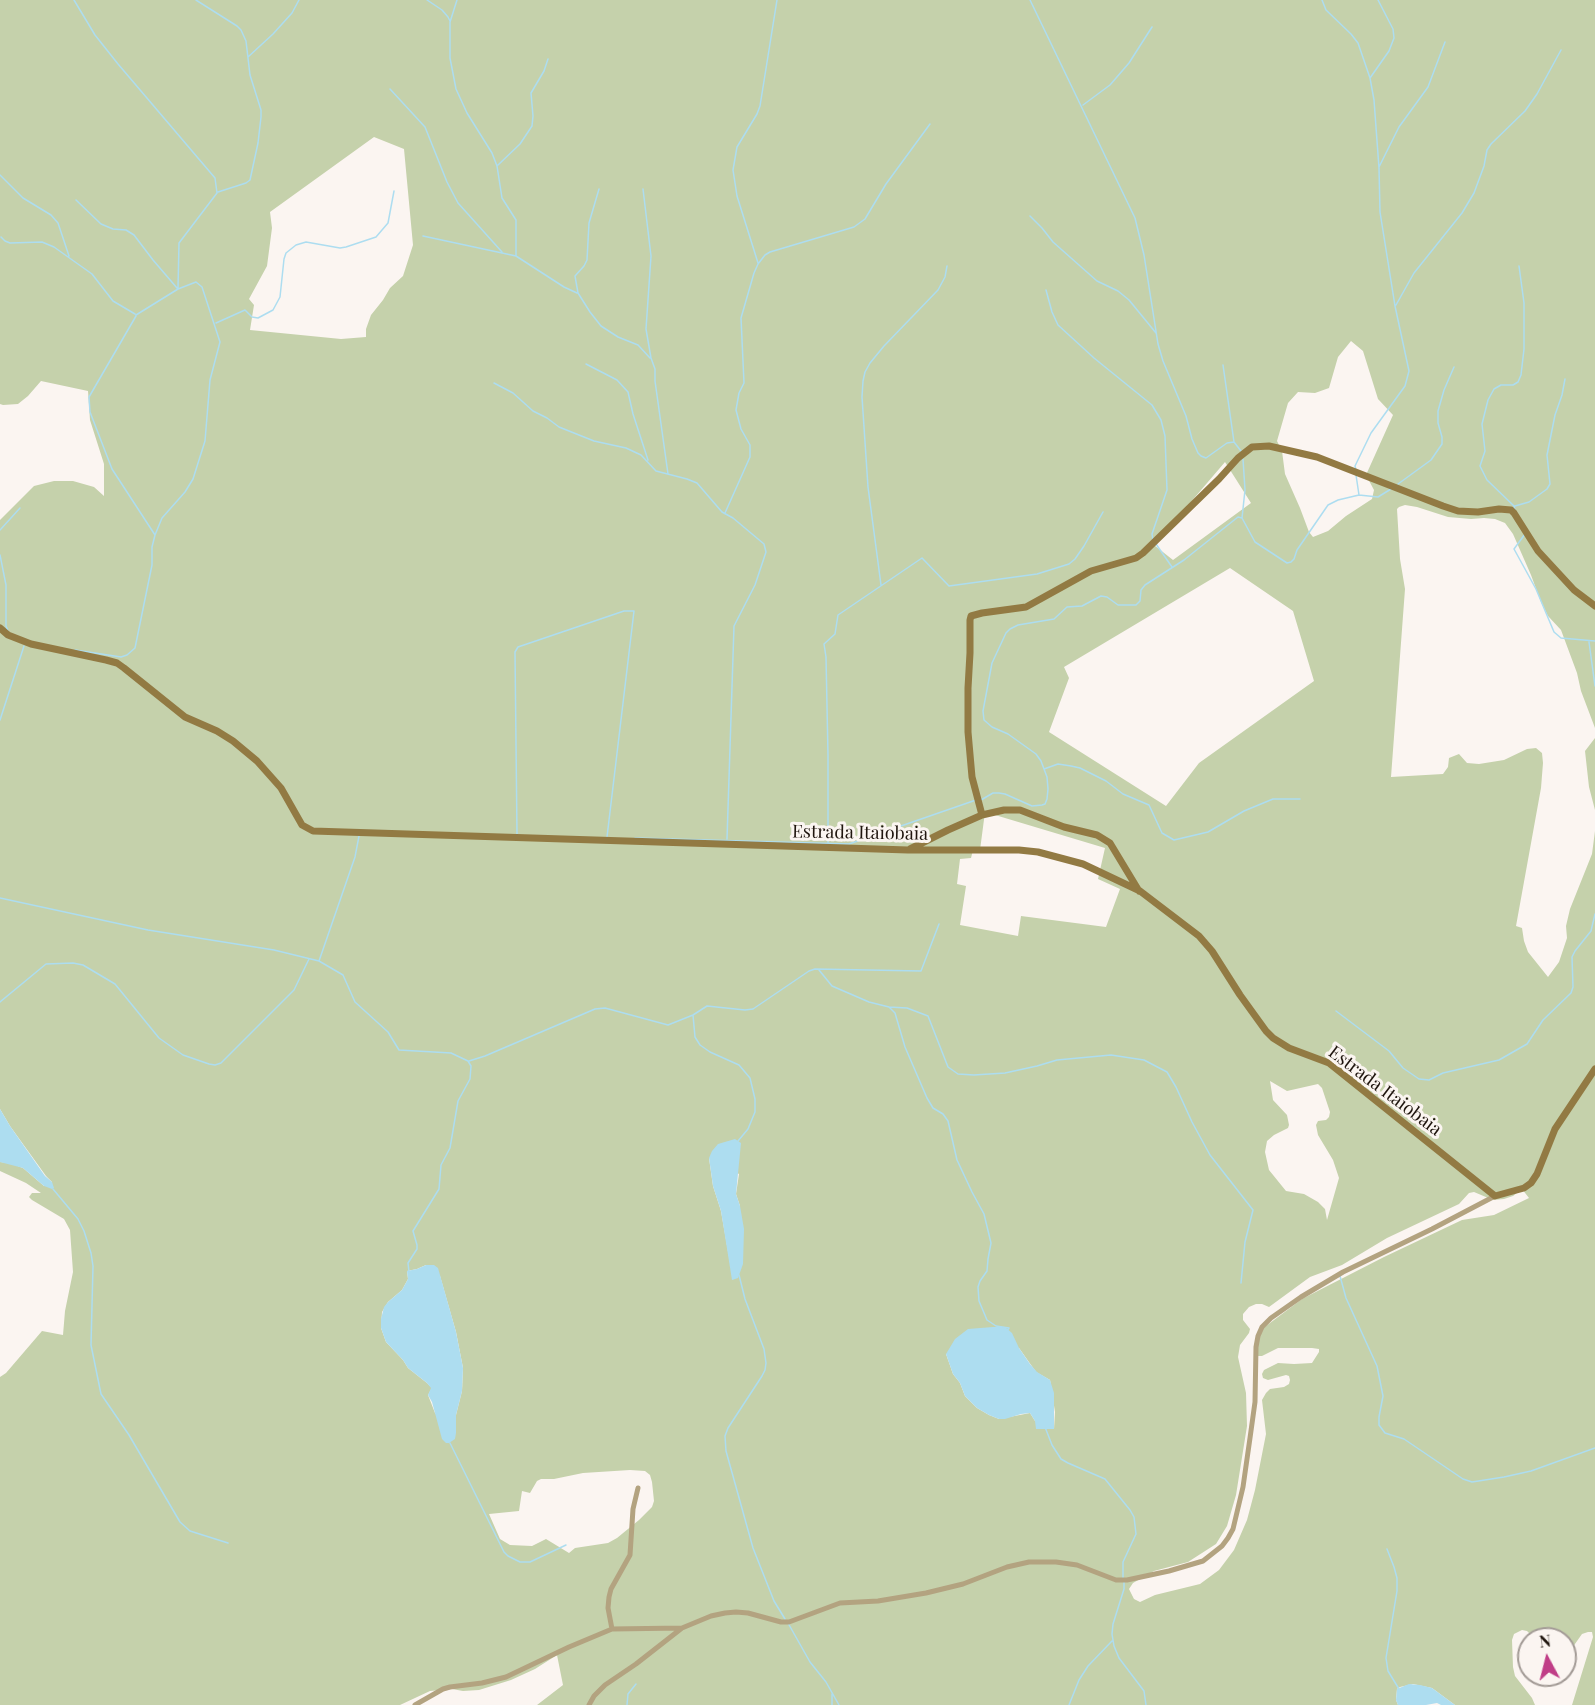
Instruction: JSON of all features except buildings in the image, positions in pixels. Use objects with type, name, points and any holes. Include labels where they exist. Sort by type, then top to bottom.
[{"type":"street","points":[[982,815],[972,777],[968,732],[971,616],[1026,607],[1091,571],[1136,558],[1252,447],[1269,446],[1317,457],[1458,511],[1478,513],[1499,509],[1511,510],[1538,551],[1574,590],[1595,606]]},
{"type":"street","name":"Estrada Itaiobaia","points":[[0,628],[8,635],[31,644],[117,663],[184,717],[217,731],[257,761],[281,788],[302,825],[313,831],[908,850],[1019,850],[1038,852],[1083,864],[1140,891],[1207,944],[1240,995],[1273,1038],[1289,1048],[1329,1063],[1495,1196]]},
{"type":"street","points":[[908,850],[982,815],[1013,809],[1096,835],[1110,843],[1140,891]]},
{"type":"street","points":[[589,1705],[605,1685],[682,1628],[711,1616],[736,1612],[789,1622],[840,1603],[887,1600],[926,1593],[963,1584],[1007,1567],[1029,1562],[1077,1565],[1116,1580],[1127,1580],[1203,1561],[1222,1546],[1233,1529],[1243,1487],[1252,1429],[1256,1347],[1262,1327],[1301,1297],[1343,1272],[1495,1196],[1524,1188],[1531,1183],[1555,1129],[1595,1069]]},
{"type":"street","points":[[612,1629],[608,1608],[609,1597],[630,1555],[633,1509],[638,1488]]},
{"type":"street","points":[[415,1705],[443,1689],[496,1681],[612,1629],[682,1628]]},
{"type":"green space","points":[[0,0],[1595,0],[1595,728],[1561,630],[1548,616],[1513,534],[1505,523],[1495,519],[1448,517],[1405,505],[1397,509],[1400,559],[1405,589],[1391,777],[1443,774],[1448,767],[1449,758],[1459,754],[1467,763],[1479,764],[1504,760],[1527,749],[1536,748],[1542,753],[1541,788],[1516,926],[1522,928],[1528,952],[1548,977],[1559,962],[1567,938],[1566,926],[1570,909],[1592,854],[1595,831],[1595,1705],[1572,1705],[1593,1637],[1592,1632],[1582,1634],[1577,1641],[1577,1627],[1517,1627],[1517,1632],[1512,1640],[1513,1667],[1517,1687],[1524,1687],[1535,1705],[1455,1705],[1432,1688],[1413,1684],[1397,1689],[1398,1705],[537,1705],[563,1685],[557,1655],[511,1680],[479,1690],[430,1691],[400,1705],[0,1705],[0,1377],[42,1331],[63,1335],[73,1272],[70,1230],[64,1219],[29,1197],[32,1193],[41,1193],[0,1171],[0,1162],[10,1163],[23,1168],[44,1186],[52,1182],[0,1109],[0,520],[34,486],[54,481],[73,481],[94,487],[104,496],[104,464],[90,420],[88,391],[41,381],[18,404],[0,404]],"holes":[[[374,137],[404,149],[413,245],[403,276],[390,288],[371,315],[366,337],[341,339],[250,330],[254,305],[249,299],[267,266],[272,228],[270,212]],[[1351,341],[1363,351],[1378,399],[1393,415],[1366,475],[1374,490],[1372,499],[1328,531],[1313,537],[1285,474],[1282,451],[1277,441],[1288,403],[1298,392],[1315,393],[1329,388],[1338,357]],[[1225,462],[1251,503],[1173,560],[1154,545]],[[1230,568],[1293,611],[1314,681],[1199,763],[1166,806],[1049,732],[1069,678],[1064,667]],[[985,812],[1105,848],[1098,879],[1120,889],[1106,927],[1021,916],[1018,936],[960,925],[966,886],[957,884],[960,859],[971,858],[973,850],[980,850]],[[1270,1081],[1287,1091],[1318,1084],[1322,1088],[1330,1112],[1326,1120],[1318,1121],[1316,1125],[1318,1135],[1333,1160],[1339,1178],[1327,1220],[1325,1209],[1318,1202],[1304,1194],[1286,1191],[1269,1170],[1265,1152],[1267,1141],[1288,1128],[1287,1115],[1273,1100]],[[709,1158],[739,1174],[736,1194],[740,1206],[733,1280],[721,1211],[713,1186]],[[1522,1189],[1529,1198],[1494,1215],[1462,1220],[1384,1257],[1302,1299],[1262,1329],[1256,1351],[1258,1356],[1278,1348],[1312,1348],[1319,1349],[1319,1352],[1312,1363],[1278,1363],[1264,1370],[1262,1374],[1263,1378],[1268,1380],[1286,1375],[1290,1380],[1289,1384],[1284,1387],[1270,1389],[1262,1400],[1266,1434],[1247,1520],[1234,1550],[1219,1570],[1200,1584],[1155,1595],[1140,1602],[1134,1599],[1129,1589],[1133,1583],[1154,1571],[1188,1562],[1216,1544],[1227,1526],[1236,1495],[1247,1426],[1246,1393],[1238,1357],[1240,1345],[1250,1329],[1243,1320],[1243,1314],[1249,1307],[1256,1304],[1269,1307],[1310,1277],[1342,1265],[1387,1238],[1459,1204],[1469,1193],[1474,1192],[1493,1200],[1504,1199]],[[426,1265],[440,1276],[456,1332],[463,1368],[462,1391],[456,1415],[456,1433],[435,1413],[428,1395],[432,1388],[408,1368],[386,1342],[381,1328],[382,1312],[388,1302],[402,1290],[408,1279],[407,1271]],[[1019,1348],[1036,1372],[1050,1380],[1055,1412],[1054,1429],[1035,1421],[1030,1413],[999,1419],[989,1415],[977,1408],[965,1396],[960,1383],[953,1374],[946,1354]],[[645,1471],[650,1475],[652,1482],[654,1501],[652,1507],[639,1520],[608,1543],[575,1548],[569,1553],[546,1539],[532,1546],[510,1545],[500,1539],[489,1514],[519,1511],[522,1491],[530,1493],[537,1481],[541,1479],[554,1479],[583,1473]]]},
{"type":"green space","points":[[1595,738],[1595,810],[1589,787],[1585,751]]},
{"type":"water","points":[[0,1109],[54,1188],[44,1186],[23,1168],[0,1162]]},
{"type":"water","points":[[735,1139],[741,1143],[736,1194],[744,1229],[743,1264],[738,1278],[732,1280],[721,1211],[713,1186],[709,1158],[718,1144]]},
{"type":"water","points":[[434,1265],[438,1268],[456,1332],[463,1368],[455,1439],[449,1443],[442,1439],[428,1395],[431,1388],[408,1368],[386,1342],[381,1328],[384,1307],[402,1290],[408,1279],[407,1271]]},
{"type":"water","points":[[1005,1327],[1012,1333],[1030,1364],[1037,1372],[1050,1380],[1054,1393],[1054,1429],[1036,1429],[1035,1421],[1030,1413],[999,1419],[977,1408],[965,1396],[960,1383],[953,1374],[946,1354],[955,1339],[968,1329]]},
{"type":"water","points":[[1409,1684],[1432,1688],[1455,1705],[1437,1703],[1398,1705],[1397,1689]]},
{"type":"waterway","points":[[74,0],[95,35],[215,178],[217,193],[179,243],[178,288]]},
{"type":"waterway","points":[[196,0],[241,30],[246,41],[250,75],[261,110],[258,143],[250,180],[218,192]]},
{"type":"waterway","points":[[248,57],[292,13],[299,0]]},
{"type":"waterway","points":[[427,0],[442,10],[450,21]]},
{"type":"waterway","points":[[457,0],[450,22],[450,58],[456,89],[497,166],[502,198],[516,220],[516,256]]},
{"type":"waterway","points":[[758,263],[737,196],[733,170],[737,147],[760,106],[777,0]]},
{"type":"waterway","points":[[1030,0],[1135,218],[1144,255],[1158,344],[1198,453],[1206,458],[1227,443],[1234,442]]},
{"type":"waterway","points":[[1322,0],[1326,10],[1358,43],[1370,78],[1374,100],[1380,212],[1395,306],[1409,371],[1405,386],[1371,433],[1355,466],[1356,470]]},
{"type":"waterway","points":[[1370,78],[1389,51],[1394,38],[1393,29],[1378,0]]},
{"type":"waterway","points":[[1083,105],[1110,85],[1129,63],[1152,27]]},
{"type":"waterway","points":[[1379,167],[1399,127],[1428,87],[1445,42]]},
{"type":"waterway","points":[[1396,305],[1414,273],[1462,213],[1474,193],[1487,150],[1525,111],[1561,50]]},
{"type":"waterway","points":[[498,165],[520,144],[532,126],[531,93],[548,59]]},
{"type":"waterway","points":[[390,89],[425,127],[458,203],[502,252]]},
{"type":"waterway","points":[[725,513],[750,457],[750,445],[741,429],[736,410],[739,393],[744,383],[741,318],[758,264],[770,252],[854,227],[865,219],[886,184],[930,124]]},
{"type":"waterway","points":[[0,175],[23,198],[51,215],[58,223],[69,256]]},
{"type":"waterway","points":[[599,189],[589,223],[587,260],[575,276],[578,293],[601,326],[618,337],[638,345],[650,358]]},
{"type":"waterway","points":[[643,189],[651,256],[646,329],[655,369],[668,474]]},
{"type":"waterway","points":[[216,323],[245,310],[252,317],[258,318],[273,310],[280,297],[286,253],[296,245],[306,242],[340,248],[376,237],[388,223],[394,191]]},
{"type":"waterway","points":[[76,200],[101,224],[113,229],[126,230],[134,235],[177,288]]},
{"type":"waterway","points":[[1030,216],[1053,242],[1097,281],[1118,291],[1129,300],[1156,333]]},
{"type":"waterway","points":[[423,236],[516,256],[577,293]]},
{"type":"waterway","points":[[1,237],[10,243],[42,242],[54,247],[92,274],[113,301],[135,314]]},
{"type":"waterway","points":[[881,585],[868,487],[863,381],[870,363],[884,346],[938,290],[945,277],[947,266]]},
{"type":"waterway","points":[[1515,511],[1514,506],[1487,480],[1480,466],[1485,451],[1482,424],[1488,400],[1494,389],[1501,385],[1513,385],[1518,382],[1521,375],[1524,349],[1524,303],[1519,266]]},
{"type":"waterway","points":[[75,650],[121,657],[135,648],[152,565],[155,535],[162,518],[185,492],[193,479],[205,441],[210,380],[220,342],[202,287],[196,282],[178,289],[136,315],[89,397],[90,412],[112,469],[155,535]]},
{"type":"waterway","points":[[1046,290],[1058,325],[1152,405],[1161,420],[1165,436],[1167,490],[1152,534],[1153,540]]},
{"type":"waterway","points":[[586,364],[617,380],[628,392],[648,460]]},
{"type":"waterway","points":[[1223,365],[1234,442],[1241,451]]},
{"type":"waterway","points":[[1398,484],[1431,460],[1442,444],[1438,411],[1454,367]]},
{"type":"waterway","points":[[1515,506],[1529,502],[1547,489],[1550,484],[1547,455],[1565,379]]},
{"type":"waterway","points":[[494,383],[513,393],[533,411],[559,427],[594,441],[626,448],[641,455],[656,471],[697,483],[722,512],[733,518],[764,544],[766,552],[755,585],[734,626],[727,839]]},
{"type":"waterway","points":[[1243,459],[1245,490],[1242,518],[1255,542],[1287,563],[1294,559],[1297,550],[1328,505],[1359,495],[1378,497],[1391,489]]},
{"type":"waterway","points":[[1356,475],[1359,495]]},
{"type":"waterway","points":[[0,530],[20,508]]},
{"type":"waterway","points":[[828,842],[824,644],[835,634],[838,615],[922,558],[949,586],[1037,574],[1069,564],[1084,546],[1103,512]]},
{"type":"waterway","points":[[981,800],[993,793],[1005,794],[1032,806],[1045,804],[1047,799],[1047,777],[1036,754],[984,720],[983,711],[992,663],[1006,633],[1018,625],[1054,619],[1067,607],[1082,606],[1101,596],[1107,597],[1118,605],[1136,605],[1140,601],[1141,590],[1145,585],[1184,560],[1238,517],[1242,518]]},
{"type":"waterway","points":[[1525,534],[1514,549],[1536,589],[1554,632],[1561,638],[1595,641]]},
{"type":"waterway","points":[[1156,544],[1172,567]]},
{"type":"waterway","points":[[0,555],[6,585],[8,631]]},
{"type":"waterway","points":[[517,834],[515,652],[518,647],[624,611],[634,611],[607,837]]},
{"type":"waterway","points":[[1589,642],[1595,686]]},
{"type":"waterway","points":[[0,720],[24,646]]},
{"type":"waterway","points":[[1044,769],[1058,764],[1071,766],[1106,781],[1123,794],[1149,805],[1162,833],[1174,840],[1208,832],[1244,811],[1273,799],[1300,799]]},
{"type":"waterway","points":[[635,838],[849,844],[976,800]]},
{"type":"waterway","points":[[319,961],[355,857],[359,836]]},
{"type":"waterway","points":[[0,898],[148,930],[274,950],[319,961],[343,975],[355,1002],[388,1032],[399,1050],[451,1053],[468,1061],[471,1066],[470,1079],[458,1101],[450,1148],[441,1165],[439,1189],[413,1231],[417,1249],[408,1263],[409,1272]]},
{"type":"waterway","points":[[1336,1011],[1389,1051],[1403,1068],[1419,1079],[1429,1080],[1443,1073],[1499,1060],[1527,1044],[1543,1020],[1571,993],[1573,987],[1572,957],[1591,931],[1595,914]]},
{"type":"waterway","points":[[469,1061],[595,1009],[605,1008],[668,1025],[693,1015],[707,1006],[753,1009],[815,969],[921,971],[939,924]]},
{"type":"waterway","points":[[0,1002],[46,964],[83,965],[115,984],[159,1038],[183,1055],[215,1065],[221,1063],[294,990],[309,959]]},
{"type":"waterway","points":[[819,970],[832,986],[869,1002],[889,1007],[907,1008],[928,1016],[948,1067],[958,1074],[1005,1073],[1057,1060],[1111,1055],[1144,1060],[1167,1072],[1210,1155],[1253,1210],[1245,1242],[1241,1283]]},
{"type":"waterway","points":[[889,1007],[895,1013],[905,1047],[927,1098],[933,1108],[943,1114],[948,1121],[957,1160],[984,1214],[991,1243],[987,1271],[978,1287],[979,1301],[987,1320],[996,1326],[1009,1328],[1007,1331]]},
{"type":"waterway","points":[[693,1015],[695,1037],[700,1045],[739,1065],[750,1078],[755,1099],[755,1112],[748,1129],[738,1141]]},
{"type":"waterway","points":[[53,1189],[78,1219],[91,1253],[93,1266],[91,1345],[101,1394],[129,1435],[180,1522],[190,1531],[228,1543]]},
{"type":"waterway","points":[[739,1275],[745,1299],[764,1349],[766,1363],[762,1376],[728,1428],[725,1436],[726,1451],[753,1548],[774,1601],[785,1619]]},
{"type":"waterway","points":[[1340,1276],[1346,1298],[1377,1366],[1383,1396],[1379,1425],[1385,1433],[1404,1439],[1463,1479],[1472,1482],[1531,1471],[1595,1448]]},
{"type":"waterway","points":[[1045,1427],[1061,1459],[1105,1479],[1134,1517],[1136,1534],[1123,1562],[1123,1578]]},
{"type":"waterway","points":[[450,1443],[508,1556],[520,1562],[530,1562],[566,1545]]},
{"type":"waterway","points":[[1387,1549],[1397,1578],[1397,1591],[1386,1658],[1388,1671],[1399,1689]]},
{"type":"waterway","points":[[1124,1582],[1113,1624],[1114,1646],[1119,1658],[1144,1691],[1146,1705]]},
{"type":"waterway","points":[[788,1623],[810,1662],[826,1682],[839,1705]]},
{"type":"waterway","points":[[1069,1705],[1079,1680],[1088,1666],[1112,1641]]},
{"type":"waterway","points":[[627,1705],[628,1694],[636,1684]]},
{"type":"waterway","points":[[832,1694],[832,1705]]}]
